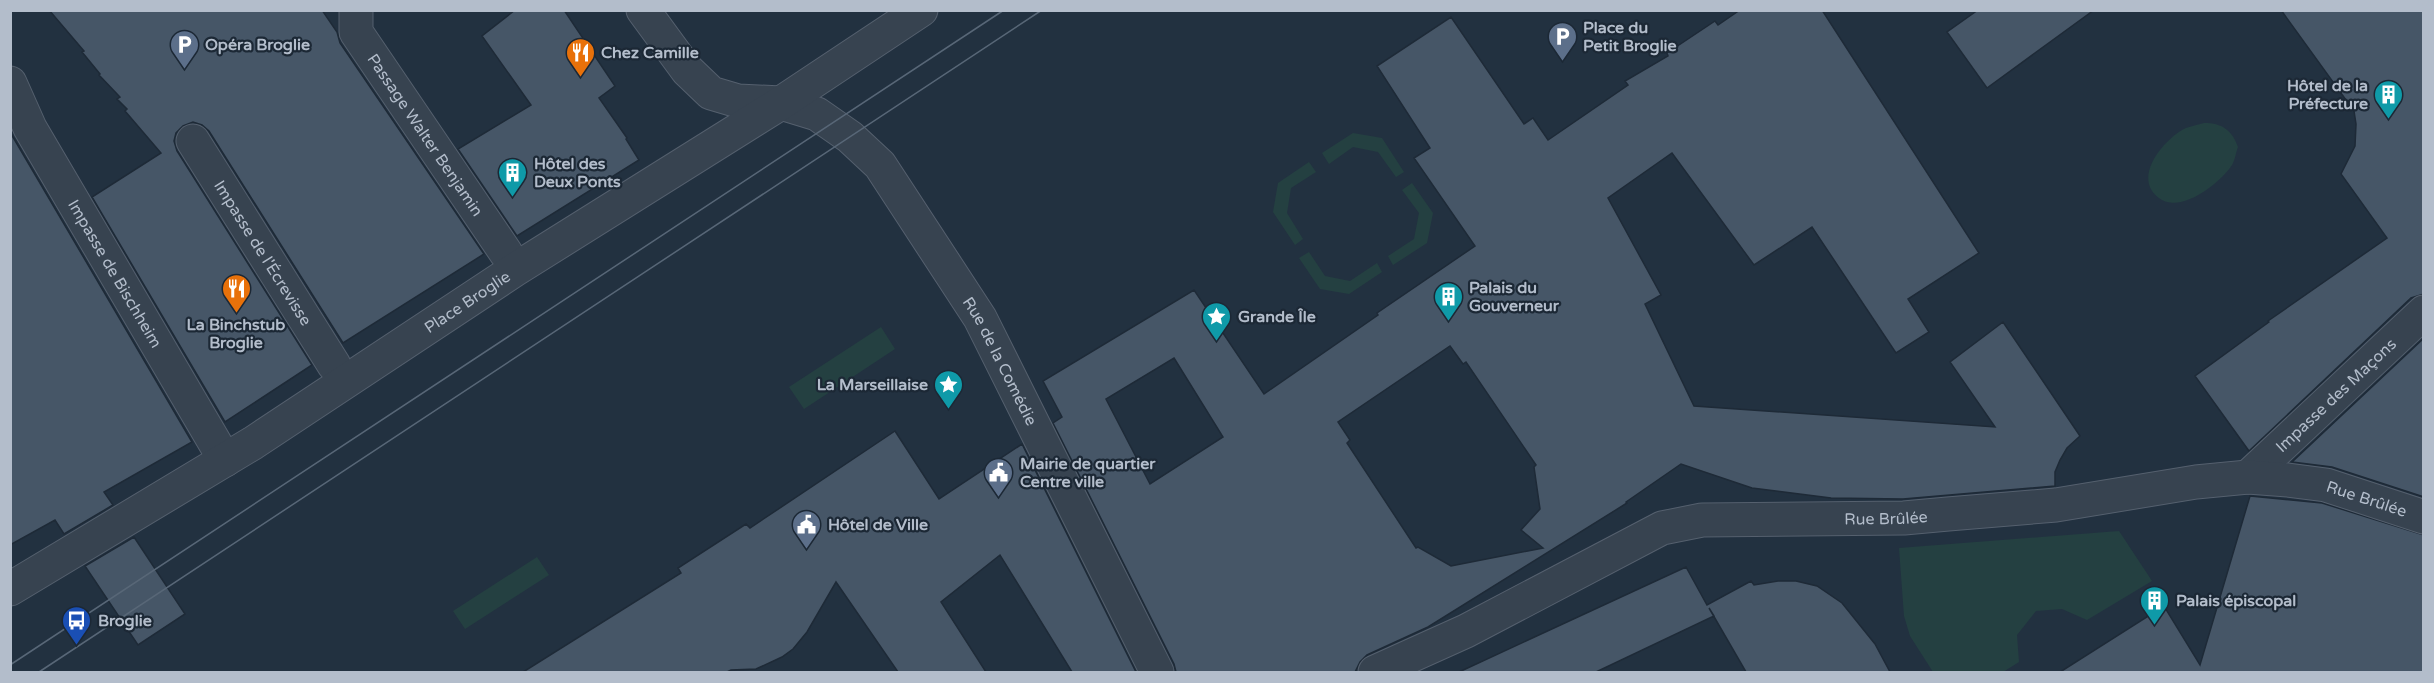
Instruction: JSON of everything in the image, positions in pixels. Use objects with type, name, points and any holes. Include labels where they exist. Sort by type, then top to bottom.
[{"type":"street","name":"Rue de la Comédie","points":[[643,10],[687,70],[711,93],[738,101],[781,103],[817,114],[850,137],[880,165],[980,318],[1157,672]]},
{"type":"street","name":"Place Broglie","points":[[10,589],[225,460],[355,377],[516,269],[781,103],[921,10]]},
{"type":"street","name":"Passage Walter Benjamin","points":[[356,11],[356,32],[506,253]]},
{"type":"street","name":"Impasse de Bischheim","points":[[10,83],[30,128],[225,460]]},
{"type":"street","name":"Impasse de l'Écrevisse","points":[[193,141],[334,365]]},
{"type":"street","name":"Impasse des Maçons","points":[[2248,477],[2424,312]]},
{"type":"street","name":"Rue Brûlée","points":[[1375,672],[1477,625],[1662,528],[1702,520],[1904,518],[1959,514],[2056,505],[2185,484],[2248,477],[2326,485],[2424,518]]},
{"type":"green space","points":[[2204,123],[2221,126],[2233,136],[2238,147],[2232,165],[2211,187],[2191,199],[2171,203],[2162,200],[2153,192],[2149,182],[2149,172],[2153,161],[2177,133]]},
{"type":"green space","points":[[1353,133],[1382,138],[1404,172],[1396,177],[1378,152],[1353,147],[1329,164],[1322,153]]},
{"type":"green space","points":[[1309,162],[1316,172],[1291,188],[1287,213],[1303,239],[1295,245],[1273,212],[1278,183]]},
{"type":"green space","points":[[1412,183],[1433,213],[1427,243],[1393,265],[1388,256],[1414,239],[1419,213],[1402,190]]},
{"type":"green space","points":[[1309,252],[1325,276],[1350,281],[1377,263],[1382,272],[1349,294],[1320,289],[1299,258]]},
{"type":"green space","points":[[881,327],[895,349],[804,409],[789,387]]},
{"type":"green space","points":[[2119,531],[2152,581],[2087,620],[2062,609],[2036,611],[2017,635],[2019,662],[2003,672],[1933,672],[1910,636],[1904,616],[1899,548]]},
{"type":"green space","points":[[537,557],[549,575],[465,629],[453,611]]},
{"type":"building","points":[[49,10],[322,10],[337,32],[340,43],[484,254],[343,343],[209,131],[193,122],[183,126],[176,133],[174,141],[177,151],[312,365],[225,422],[92,197],[161,153],[125,111],[127,109],[117,99],[120,97],[99,75],[82,52],[84,51]]},
{"type":"building","points":[[515,10],[564,10],[615,86],[599,98],[627,138],[639,160],[517,236],[458,149],[531,105],[482,36]]},
{"type":"building","points":[[1740,10],[1822,10],[1979,253],[1908,299],[1929,332],[1896,353],[1812,227],[1754,265],[1672,153],[1608,198],[1661,295],[1645,304],[1694,406],[1995,427],[1950,362],[2003,322],[2080,436],[2067,448],[2060,460],[2055,472],[2055,486],[1903,499],[1831,498],[1752,488],[1681,464],[1627,503],[1428,627],[1367,655],[1355,672],[1176,672],[1053,423],[1062,417],[1043,381],[1194,290],[1264,394],[1475,246],[1414,158],[1430,148],[1377,66],[1451,17],[1524,124],[1533,118],[1548,140],[1628,85],[1625,81],[1668,56],[1667,53],[1715,21],[1718,25]],"holes":[[[1450,346],[1463,364],[1466,362],[1536,465],[1534,467],[1540,509],[1521,530],[1543,548],[1451,566],[1418,547],[1416,548],[1347,443],[1350,440],[1338,422]],[[1174,358],[1223,437],[1150,484],[1106,399]]]},
{"type":"building","points":[[1978,10],[2094,10],[1987,88],[1947,32]]},
{"type":"building","points":[[2281,10],[2424,10],[2424,294],[2411,298],[2249,451],[2195,376],[2268,321],[2387,238],[2341,174],[2355,146],[2354,111]]},
{"type":"building","points":[[10,132],[192,442],[104,492],[113,505],[64,534],[55,520],[10,545]]},
{"type":"building","points":[[2424,338],[2424,497],[2332,467],[2292,462]]},
{"type":"building","name":"Hôtel de Ville","points":[[895,431],[939,499],[1022,444],[1136,672],[1072,672],[1000,555],[941,602],[986,672],[898,672],[836,582],[807,632],[793,649],[782,657],[756,669],[727,672],[523,672],[681,573],[678,568],[746,524],[750,528]]},
{"type":"building","points":[[2250,496],[2322,503],[2424,535],[2424,672],[2060,672],[2164,606],[2200,665]]},
{"type":"building","points":[[134,537],[185,614],[138,645],[85,566]]},
{"type":"building","points":[[1686,567],[1707,605],[1751,581],[1754,585],[1796,581],[1817,586],[1842,603],[1875,644],[1890,672],[1746,672],[1714,616],[1596,672],[1459,672]]},
{"type":"tram line","points":[[10,665],[1004,10]]},
{"type":"tram line","points":[[39,672],[1042,10]]},
{"type":"place","name":"Place du Petit Broglie","points":[[1562,62]]},
{"type":"place","name":"Opéra Broglie","points":[[184,70]]},
{"type":"place","name":"Chez Camille","points":[[580,78]]},
{"type":"place","name":"Hôtel de la Préfecture","points":[[2389,120]]},
{"type":"place","name":"Hôtel des Deux Ponts","points":[[513,198]]},
{"type":"place","name":"La Binchstub Broglie","points":[[236,314]]},
{"type":"place","name":"Palais du Gouverneur","points":[[1448,322]]},
{"type":"place","name":"Grande Île","points":[[1217,342]]},
{"type":"place","name":"La Marseillaise","points":[[949,410]]},
{"type":"place","name":"Mairie de quartier Centre ville","points":[[999,498]]},
{"type":"place","name":"Hôtel de Ville","points":[[807,550]]},
{"type":"place","name":"Palais épiscopal","points":[[2155,626]]},
{"type":"place","name":"Broglie","points":[[77,646]]}]
